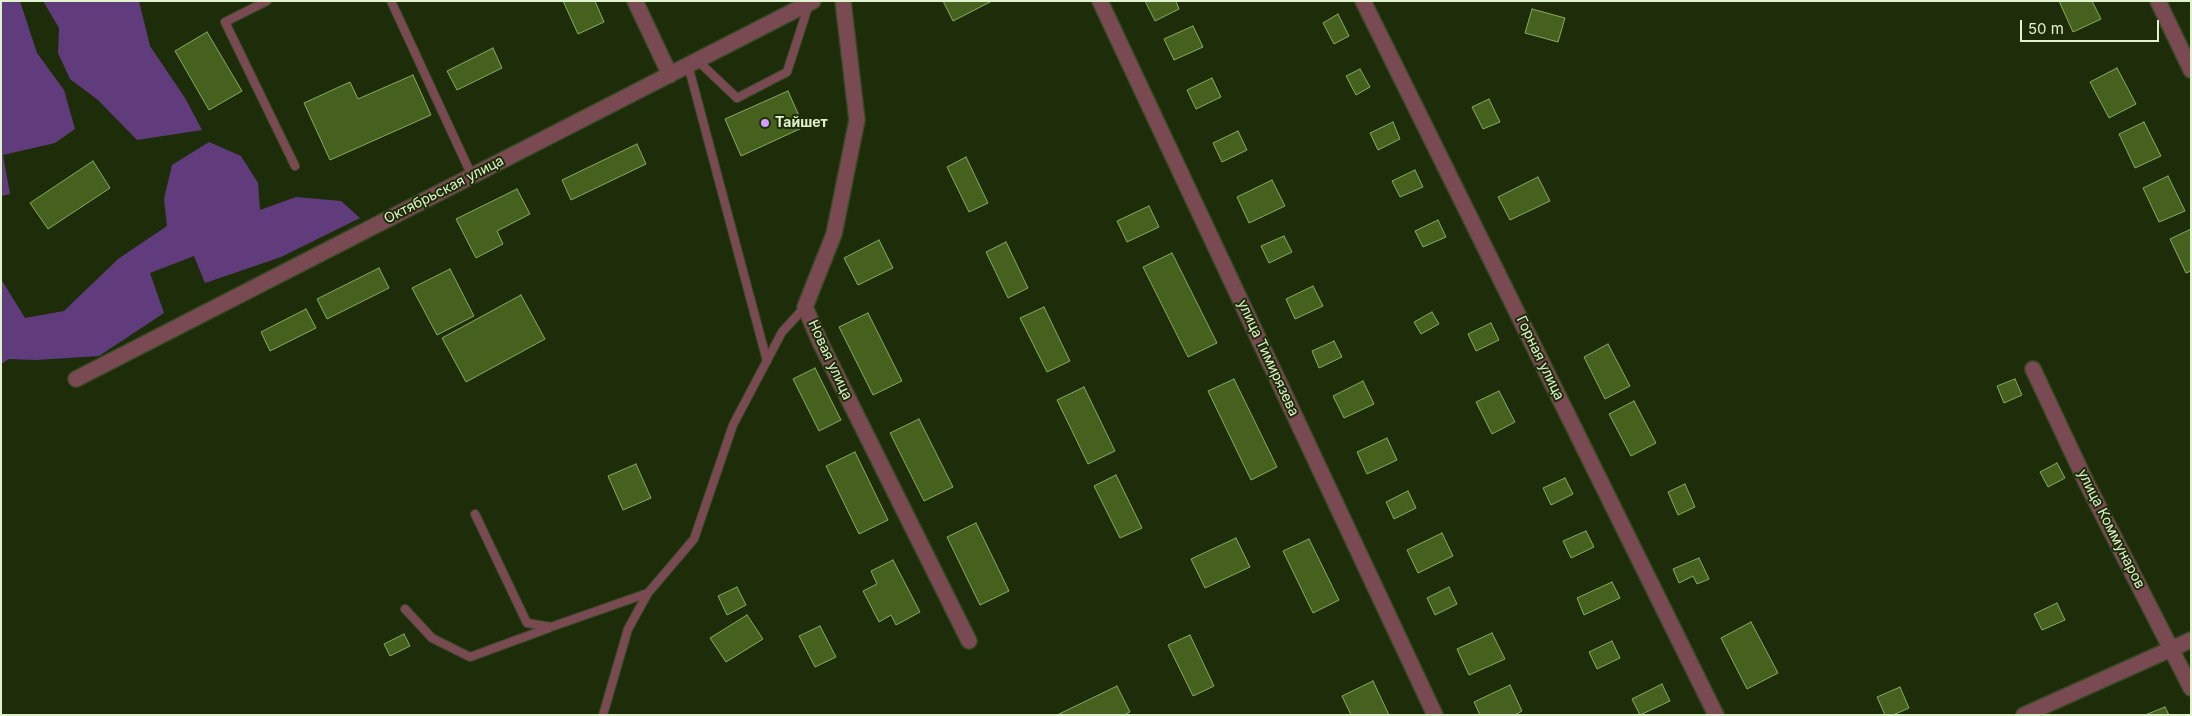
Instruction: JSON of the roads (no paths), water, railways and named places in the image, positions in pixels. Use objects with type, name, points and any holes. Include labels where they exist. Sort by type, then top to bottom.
[{"type":"street","points":[[634,1],[670,75]]},
{"type":"street","name":"Новая улица","points":[[843,1],[857,120],[834,234],[805,307],[820,342],[969,641]]},
{"type":"street","name":"улица Тимирязева","points":[[1100,1],[1435,715]]},
{"type":"street","name":"Горная улица","points":[[1364,1],[1716,715]]},
{"type":"street","points":[[2158,1],[2191,70]]},
{"type":"street","name":"Октябрьская улица","points":[[76,379],[811,2]]},
{"type":"street","name":"улица Коммунаров","points":[[2034,369],[2087,484],[2191,688]]},
{"type":"street","points":[[2024,715],[2191,640]]},
{"type":"lane","points":[[267,1],[225,22],[295,166]]},
{"type":"lane","points":[[391,1],[472,176]]},
{"type":"lane","points":[[693,63],[737,98],[787,72],[811,2]]},
{"type":"lane","points":[[693,63],[767,361]]},
{"type":"lane","points":[[603,715],[628,629],[648,592],[694,539],[734,425],[782,332],[805,307]]},
{"type":"lane","points":[[475,514],[527,623],[551,627]]},
{"type":"lane","points":[[405,609],[432,638],[470,657],[648,592]]},
{"type":"place","name":"Тайшет","points":[[765,123]]}]
